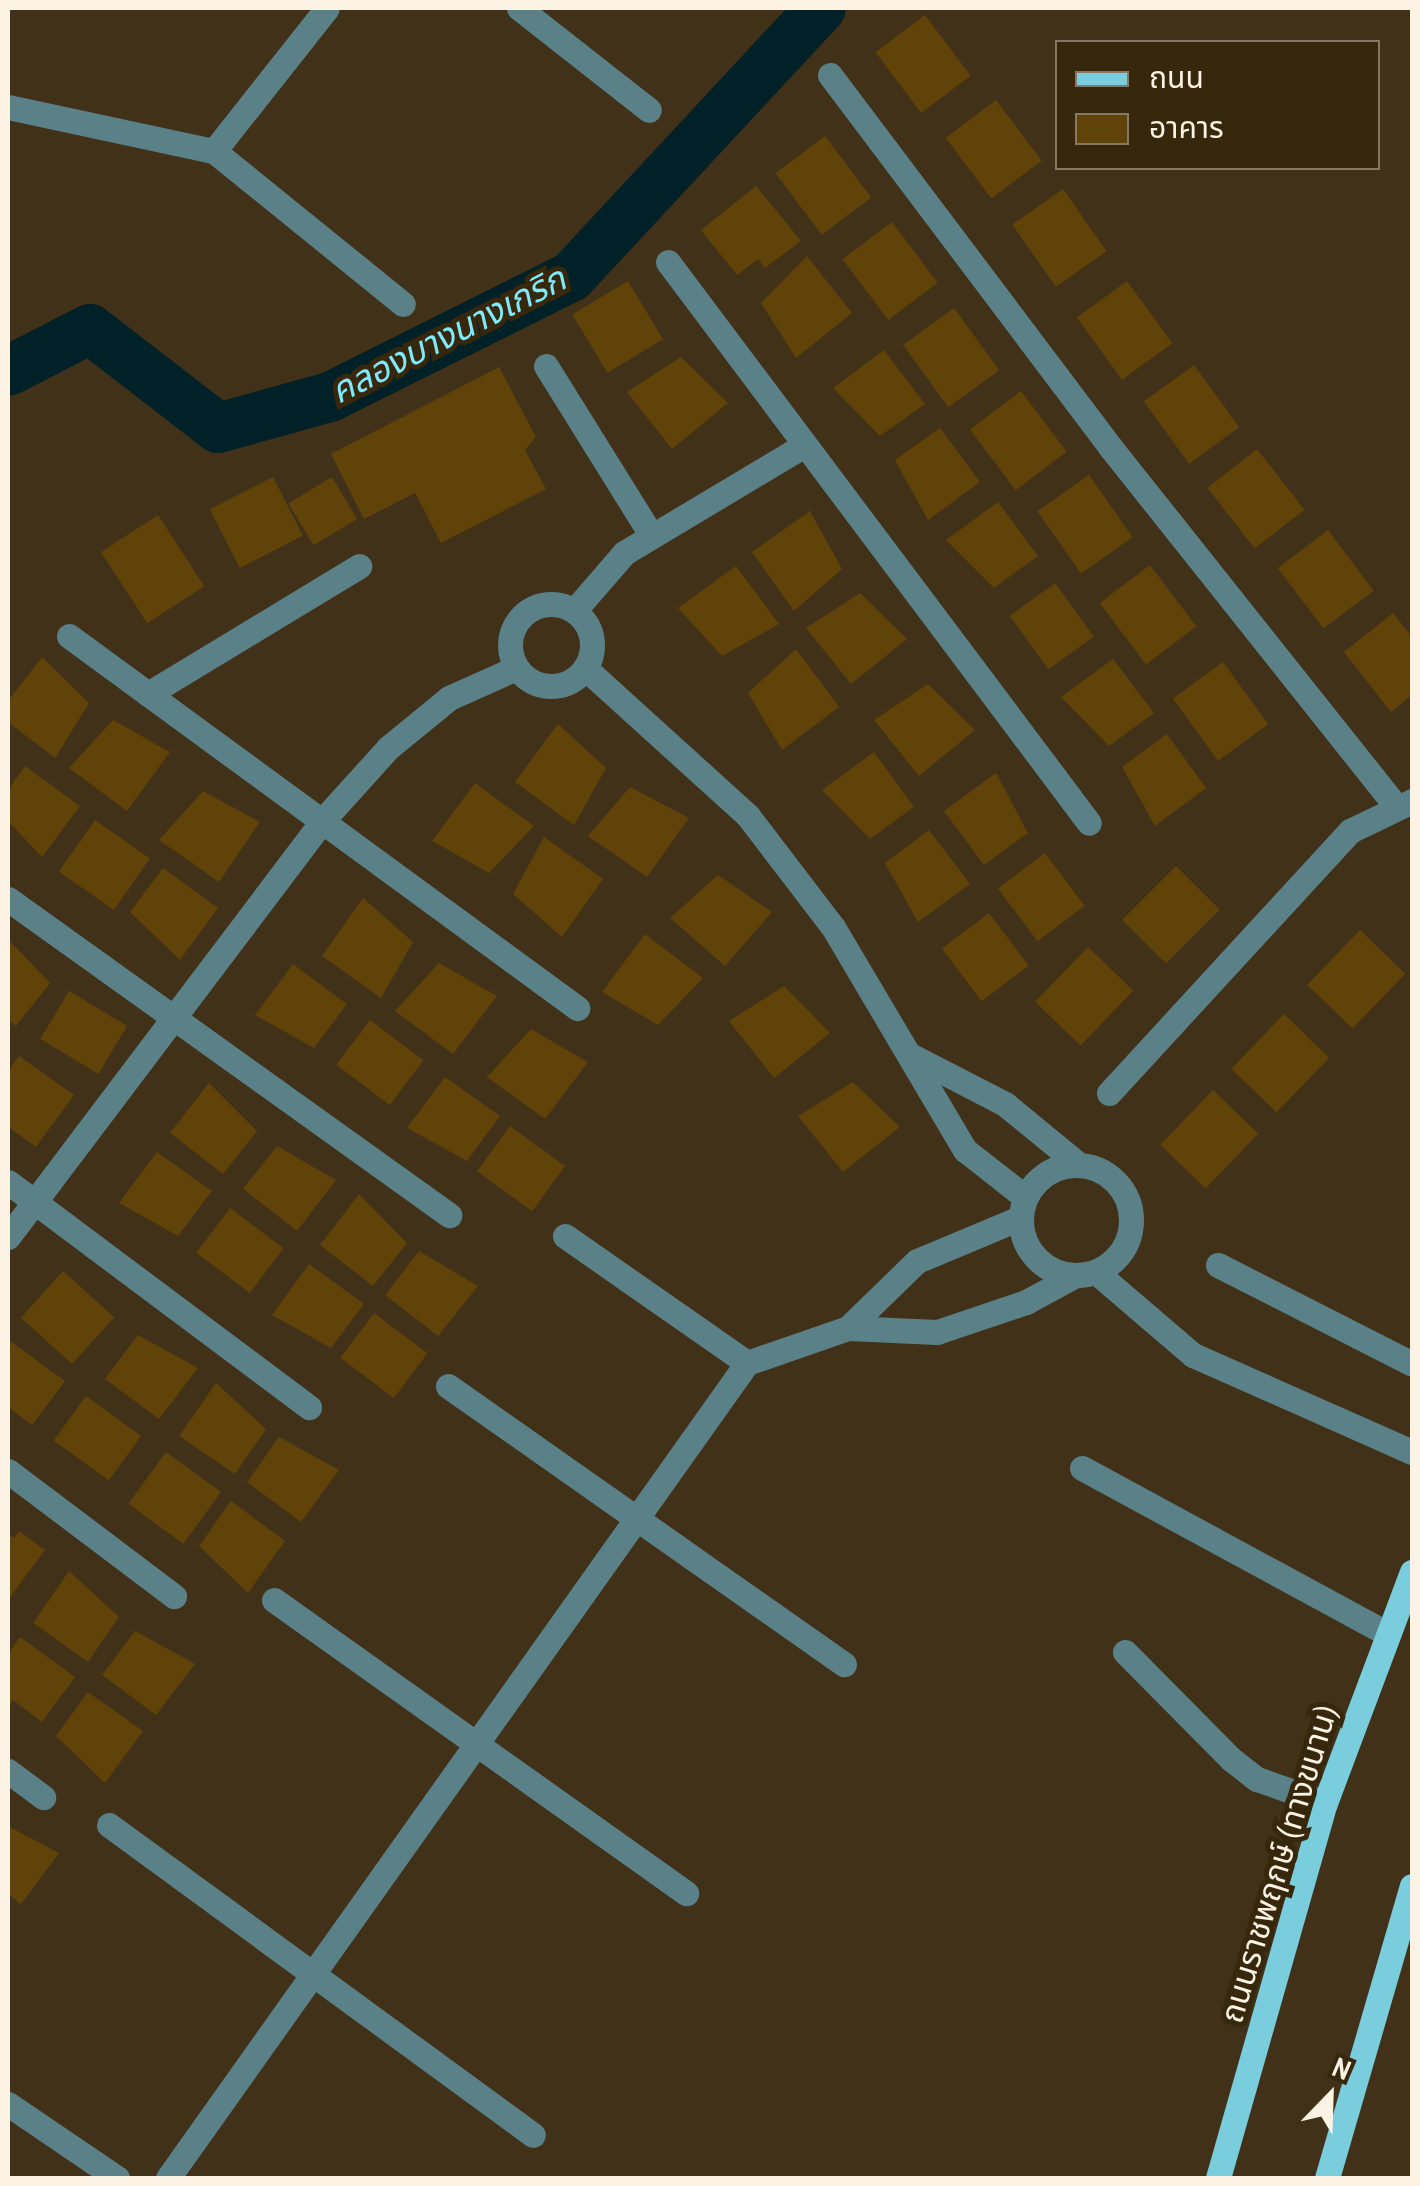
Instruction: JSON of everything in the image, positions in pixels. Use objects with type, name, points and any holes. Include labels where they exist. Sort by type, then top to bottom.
[{"type":"main road","name":"ถนนราชพฤกษ์ (ทางขนาน)","points":[[1218,2178],[1326,1804],[1412,1572]]},
{"type":"main road","points":[[1326,2178],[1412,1886]]},
{"type":"street","points":[[214,152],[326,8]]},
{"type":"street","points":[[519,8],[649,110]]},
{"type":"street","points":[[830,75],[1111,448],[1403,802],[1337,844],[1109,1093]]},
{"type":"street","points":[[8,107],[214,152],[403,304]]},
{"type":"street","points":[[668,262],[801,447],[1090,823]]},
{"type":"street","points":[[546,366],[650,535]]},
{"type":"street","points":[[574,611],[604,571],[650,535],[801,447]]},
{"type":"street","points":[[148,694],[359,566]]},
{"type":"street","points":[[8,1237],[169,1016],[323,820],[388,748],[449,698],[516,668],[558,686],[585,668],[591,637],[574,611],[559,605],[528,610],[511,636],[516,668]]},
{"type":"street","points":[[69,636],[577,1008]]},
{"type":"street","points":[[585,668],[748,816],[833,927],[965,1150],[1023,1208],[1035,1258],[1085,1274],[1194,1355],[1412,1452]]},
{"type":"street","points":[[8,899],[449,1215]]},
{"type":"street","points":[[168,2178],[747,1363],[848,1328],[937,1332],[1026,1302],[1085,1274],[1127,1243],[1132,1222],[1117,1183],[1078,1164],[1006,1104],[912,1056]]},
{"type":"street","points":[[848,1328],[917,1261],[1023,1208],[1056,1168],[1078,1164]]},
{"type":"street","points":[[8,1182],[309,1407]]},
{"type":"street","points":[[565,1236],[747,1363]]},
{"type":"street","points":[[1218,1264],[1412,1364]]},
{"type":"street","points":[[448,1386],[844,1664]]},
{"type":"street","points":[[1082,1468],[1388,1634]]},
{"type":"street","points":[[8,1471],[174,1596]]},
{"type":"street","points":[[274,1600],[686,1893]]},
{"type":"street","points":[[1125,1652],[1231,1759],[1257,1778],[1326,1804]]},
{"type":"street","points":[[8,1771],[43,1798]]},
{"type":"street","points":[[109,1825],[533,2136]]},
{"type":"street","points":[[8,2104],[116,2178]]},
{"type":"building","points":[[925,15],[971,76],[921,113],[875,52]]},
{"type":"building","points":[[996,100],[1042,161],[991,199],[946,138]]},
{"type":"building","points":[[825,136],[871,197],[822,235],[775,173]]},
{"type":"building","points":[[756,186],[801,241],[765,268],[758,259],[737,275],[701,230]]},
{"type":"building","points":[[1063,189],[1107,251],[1056,287],[1012,225]]},
{"type":"building","points":[[892,222],[938,283],[888,320],[842,259]]},
{"type":"building","points":[[807,256],[852,313],[796,358],[761,303]]},
{"type":"building","points":[[628,281],[663,339],[607,373],[572,314]]},
{"type":"building","points":[[1127,281],[1172,343],[1122,380],[1077,317]]},
{"type":"building","points":[[954,308],[999,370],[948,407],[903,345]]},
{"type":"building","points":[[884,350],[925,404],[880,436],[833,388]]},
{"type":"building","points":[[681,357],[728,403],[672,449],[627,392]]},
{"type":"building","points":[[1194,365],[1239,427],[1189,464],[1144,401]]},
{"type":"building","points":[[499,367],[536,437],[525,450],[546,489],[441,543],[415,493],[364,519],[331,454]]},
{"type":"building","points":[[1021,391],[1067,452],[1016,490],[970,430]]},
{"type":"building","points":[[940,428],[980,482],[928,520],[895,460]]},
{"type":"building","points":[[1257,449],[1304,510],[1255,548],[1207,488]]},
{"type":"building","points":[[1089,475],[1133,537],[1081,573],[1037,511]]},
{"type":"building","points":[[273,477],[303,536],[240,568],[210,509]]},
{"type":"building","points":[[332,477],[357,519],[314,545],[288,503]]},
{"type":"building","points":[[998,502],[1038,556],[994,588],[946,540]]},
{"type":"building","points":[[810,511],[842,569],[794,611],[752,552]]},
{"type":"building","points":[[158,515],[204,586],[147,623],[101,552]]},
{"type":"building","points":[[1328,530],[1374,591],[1323,629],[1278,568]]},
{"type":"building","points":[[1150,565],[1196,626],[1146,664],[1100,603]]},
{"type":"building","points":[[736,566],[779,624],[722,656],[678,608]]},
{"type":"building","points":[[1055,583],[1094,636],[1048,669],[1010,616]]},
{"type":"building","points":[[860,593],[907,639],[851,684],[806,628]]},
{"type":"building","points":[[1393,613],[1412,637],[1412,695],[1391,712],[1344,652]]},
{"type":"building","points":[[796,649],[839,707],[782,750],[748,693]]},
{"type":"building","points":[[42,657],[89,703],[55,758],[8,722],[8,701]]},
{"type":"building","points":[[1113,659],[1154,713],[1109,746],[1061,697]]},
{"type":"building","points":[[1223,662],[1268,724],[1218,761],[1173,698]]},
{"type":"building","points":[[928,684],[975,730],[919,776],[874,720]]},
{"type":"building","points":[[113,720],[170,752],[127,811],[69,768]]},
{"type":"building","points":[[558,724],[606,768],[574,825],[515,782]]},
{"type":"building","points":[[1167,734],[1206,788],[1155,826],[1122,767]]},
{"type":"building","points":[[874,752],[914,807],[870,839],[822,790]]},
{"type":"building","points":[[25,766],[80,806],[42,857],[8,821],[8,790]]},
{"type":"building","points":[[996,773],[1028,833],[984,865],[944,811]]},
{"type":"building","points":[[475,783],[534,826],[489,873],[432,841]]},
{"type":"building","points":[[630,787],[689,818],[647,877],[588,836]]},
{"type":"building","points":[[203,791],[260,822],[219,882],[159,840]]},
{"type":"building","points":[[95,820],[150,858],[114,910],[59,872]]},
{"type":"building","points":[[929,830],[970,884],[918,922],[885,863]]},
{"type":"building","points":[[544,837],[603,879],[562,937],[513,894]]},
{"type":"building","points":[[1045,853],[1085,906],[1038,941],[998,889]]},
{"type":"building","points":[[1176,866],[1220,910],[1166,964],[1122,920]]},
{"type":"building","points":[[163,868],[218,908],[180,960],[130,912]]},
{"type":"building","points":[[718,875],[772,912],[725,966],[670,918]]},
{"type":"building","points":[[363,898],[413,942],[381,998],[322,956]]},
{"type":"building","points":[[989,913],[1029,966],[982,1001],[942,949]]},
{"type":"building","points":[[1360,930],[1405,974],[1353,1028],[1307,985]]},
{"type":"building","points":[[645,934],[703,978],[658,1025],[602,992]]},
{"type":"building","points":[[8,939],[50,983],[16,1026],[8,1020]]},
{"type":"building","points":[[1088,947],[1133,991],[1081,1045],[1035,1002]]},
{"type":"building","points":[[439,963],[497,996],[453,1054],[395,1011]]},
{"type":"building","points":[[293,964],[347,1004],[314,1048],[255,1015]]},
{"type":"building","points":[[784,986],[830,1033],[774,1078],[729,1021]]},
{"type":"building","points":[[69,991],[127,1026],[98,1074],[40,1039]]},
{"type":"building","points":[[1284,1014],[1329,1058],[1277,1112],[1231,1069]]},
{"type":"building","points":[[370,1020],[424,1060],[390,1105],[336,1065]]},
{"type":"building","points":[[531,1029],[588,1062],[545,1119],[487,1077]]},
{"type":"building","points":[[19,1056],[74,1095],[36,1147],[10,1128],[8,1071]]},
{"type":"building","points":[[445,1077],[500,1116],[467,1161],[407,1128]]},
{"type":"building","points":[[853,1082],[900,1127],[843,1172],[798,1116]]},
{"type":"building","points":[[209,1083],[257,1131],[223,1174],[170,1133]]},
{"type":"building","points":[[1213,1090],[1258,1134],[1206,1188],[1160,1145]]},
{"type":"building","points":[[510,1126],[565,1166],[532,1211],[477,1171]]},
{"type":"building","points":[[277,1146],[336,1180],[297,1231],[243,1189]]},
{"type":"building","points":[[157,1152],[212,1191],[178,1236],[119,1203]]},
{"type":"building","points":[[359,1194],[407,1243],[373,1286],[320,1245]]},
{"type":"building","points":[[230,1208],[284,1248],[250,1293],[196,1253]]},
{"type":"building","points":[[419,1251],[478,1286],[438,1336],[385,1295]]},
{"type":"building","points":[[309,1264],[364,1304],[331,1348],[272,1315]]},
{"type":"building","points":[[63,1271],[114,1317],[72,1364],[21,1318]]},
{"type":"building","points":[[374,1313],[428,1353],[394,1398],[340,1358]]},
{"type":"building","points":[[138,1335],[198,1368],[159,1419],[105,1379]]},
{"type":"building","points":[[10,1341],[65,1381],[32,1425],[8,1407]]},
{"type":"building","points":[[216,1383],[266,1429],[235,1474],[179,1436]]},
{"type":"building","points":[[86,1396],[141,1436],[109,1480],[54,1440]]},
{"type":"building","points":[[279,1437],[339,1470],[301,1522],[247,1482]]},
{"type":"building","points":[[166,1452],[221,1492],[183,1544],[128,1504]]},
{"type":"building","points":[[231,1501],[285,1541],[248,1593],[199,1546]]},
{"type":"building","points":[[19,1531],[45,1550],[8,1600],[8,1533],[14,1538]]},
{"type":"building","points":[[69,1571],[119,1617],[88,1662],[33,1623]]},
{"type":"building","points":[[135,1631],[195,1664],[156,1715],[102,1675]]},
{"type":"building","points":[[20,1637],[75,1677],[42,1722],[13,1700],[8,1709],[8,1654]]},
{"type":"building","points":[[88,1692],[143,1731],[105,1783],[56,1736]]},
{"type":"building","points":[[8,1826],[59,1853],[21,1904],[8,1894]]},
{"type":"waterway","name":"คลองบางนางเกริก","points":[[8,371],[90,329],[218,428],[330,397],[571,277],[821,8]]}]
